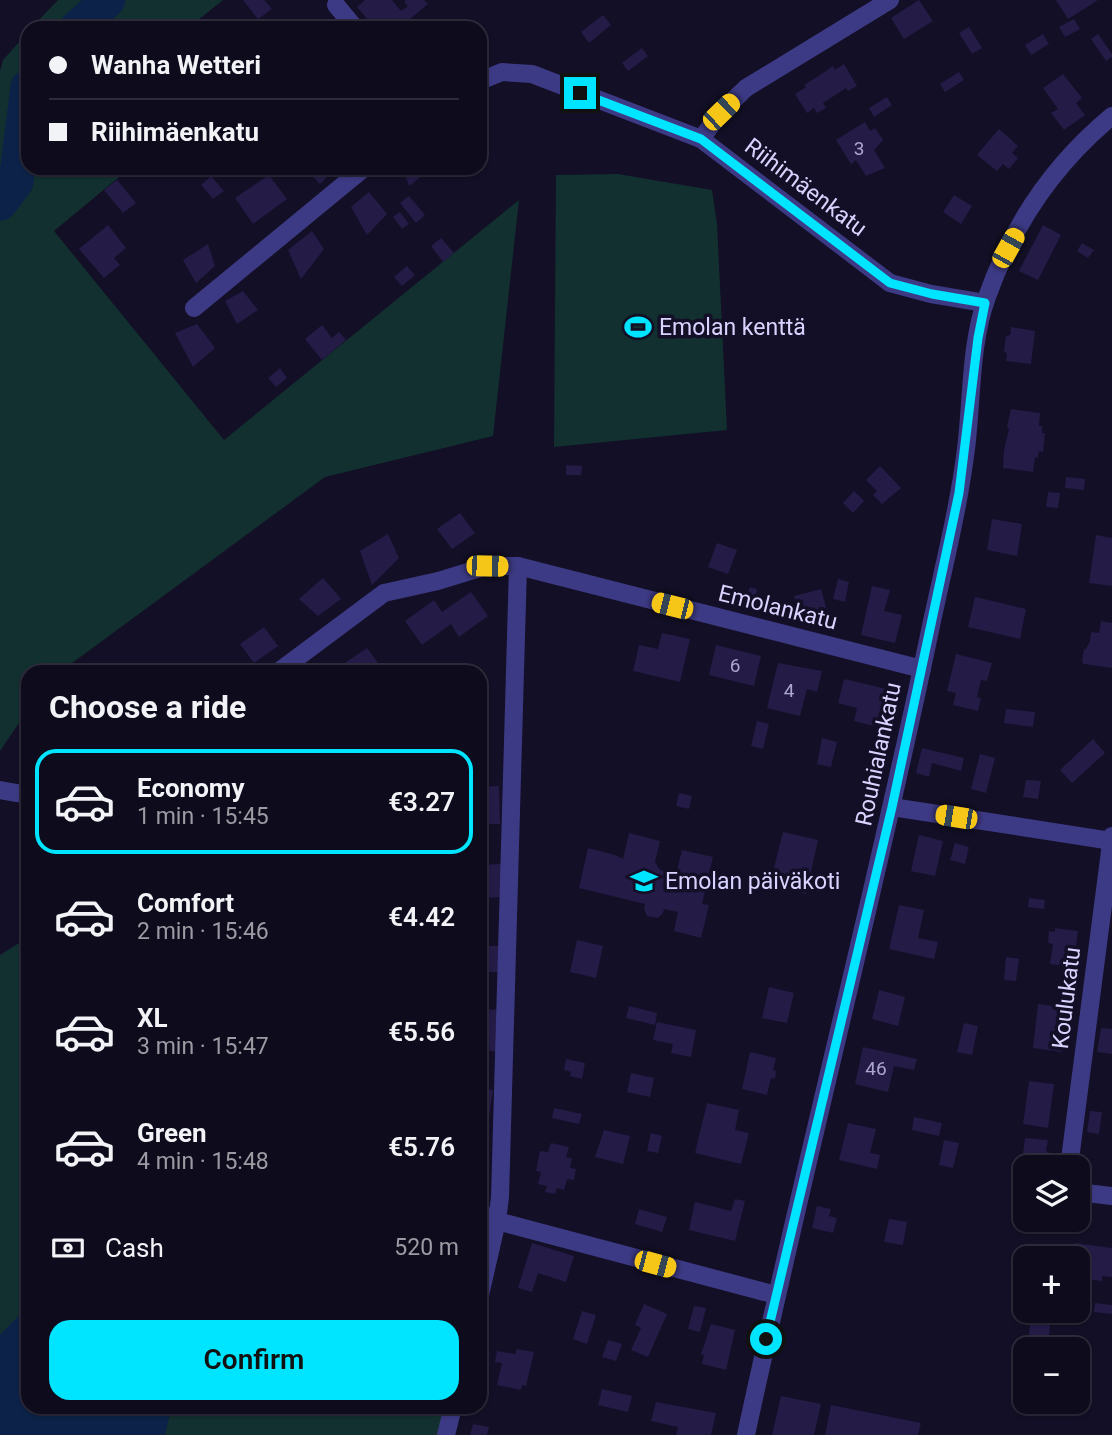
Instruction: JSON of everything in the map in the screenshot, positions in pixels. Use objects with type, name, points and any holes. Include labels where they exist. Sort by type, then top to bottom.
[{"type":"street","points":[[701,139],[721,112],[746,88],[890,0]]},
{"type":"street","points":[[336,5],[349,21]]},
{"type":"street","name":"Riihimäenkatu","points":[[487,78],[502,72],[532,74],[701,139],[890,283],[932,294],[985,303]]},
{"type":"street","name":"Rouhialankatu","points":[[746,1435],[776,1295],[892,807],[922,669],[959,493],[978,338],[985,303],[998,269],[1030,208],[1054,173],[1084,139],[1112,116]]},
{"type":"street","points":[[194,308],[356,175]]},
{"type":"street","name":"Emolankatu","points":[[287,665],[384,593],[487,566],[517,566],[922,669]]},
{"type":"street","points":[[487,1265],[497,1221],[517,566]]},
{"type":"street","points":[[0,790],[21,794]]},
{"type":"street","points":[[892,807],[1112,841]]},
{"type":"street","name":"Koulukatu","points":[[1071,1155],[1112,836]]},
{"type":"street","points":[[1090,1193],[1112,1196]]},
{"type":"street","points":[[487,1216],[776,1295]]},
{"type":"street","points":[[446,1435],[451,1414]]},
{"type":"green space","points":[[58,0],[223,0],[199,21],[38,21]]},
{"type":"green space","points":[[21,40],[21,175],[122,175],[54,231],[224,440],[519,200],[493,436],[325,477],[70,665],[21,665],[21,720],[0,751],[0,71],[3,60]]},
{"type":"green space","name":"Emolan kenttä","points":[[618,174],[712,190],[717,224],[727,430],[554,447],[556,175]]},
{"type":"green space","points":[[21,942],[21,1414],[451,1414],[446,1435],[0,1435],[0,955]]},
{"type":"water","points":[[21,1313],[21,1414],[170,1414],[165,1435],[0,1435],[0,1335]]},
{"type":"building","points":[[243,0],[264,0],[272,9],[258,19]]},
{"type":"building","points":[[365,0],[392,0],[401,11],[408,6],[404,2],[406,0],[424,0],[428,4],[407,21],[369,21],[357,7]]},
{"type":"building","points":[[919,0],[933,21],[904,39],[891,18]]},
{"type":"building","points":[[1056,0],[1098,0],[1068,19]]},
{"type":"building","points":[[603,15],[611,25],[589,43],[581,32]]},
{"type":"building","points":[[1074,19],[1080,29],[1065,37],[1059,27]]},
{"type":"building","points":[[969,27],[982,48],[972,54],[959,33]]},
{"type":"building","points":[[1043,34],[1049,44],[1031,55],[1025,45]]},
{"type":"building","points":[[1098,34],[1112,54],[1106,61],[1091,39]]},
{"type":"building","points":[[642,48],[648,56],[628,71],[622,63]]},
{"type":"building","points":[[844,64],[857,86],[848,91],[846,88],[823,103],[826,108],[817,113],[814,108],[807,113],[795,94],[833,66],[835,70]]},
{"type":"building","points":[[959,72],[964,80],[945,92],[940,84]]},
{"type":"building","points":[[1063,74],[1082,98],[1076,103],[1085,115],[1064,130],[1051,113],[1058,109],[1043,88]]},
{"type":"building","points":[[887,97],[892,105],[874,117],[869,108]]},
{"type":"building","points":[[865,122],[870,131],[875,128],[883,140],[874,150],[885,168],[866,176],[856,160],[851,164],[836,140]]},
{"type":"building","points":[[999,129],[1018,146],[1012,153],[1018,158],[1009,169],[1003,164],[997,171],[977,155]]},
{"type":"building","points":[[269,175],[287,199],[253,224],[235,198]]},
{"type":"building","points":[[312,175],[329,175],[320,184]]},
{"type":"building","points":[[405,175],[423,175],[409,186]]},
{"type":"building","points":[[211,176],[224,191],[213,199],[201,185]]},
{"type":"building","points":[[117,180],[136,203],[123,213],[104,190]]},
{"type":"building","points":[[369,192],[387,214],[367,235],[351,207]]},
{"type":"building","points":[[954,195],[972,206],[961,224],[943,212]]},
{"type":"building","points":[[409,196],[425,215],[416,223],[400,203]]},
{"type":"building","points":[[400,212],[409,224],[402,229],[393,217]]},
{"type":"building","points":[[108,225],[126,248],[114,258],[120,265],[104,278],[79,249]]},
{"type":"building","points":[[1043,225],[1061,235],[1038,280],[1019,271]]},
{"type":"building","points":[[312,231],[324,249],[301,279],[288,250]]},
{"type":"building","points":[[441,238],[454,253],[443,262],[431,246]]},
{"type":"building","points":[[1082,243],[1094,250],[1088,258],[1077,251]]},
{"type":"building","points":[[208,244],[215,266],[196,283],[183,260]]},
{"type":"building","points":[[407,266],[415,275],[402,286],[394,277]]},
{"type":"building","points":[[243,291],[258,310],[237,324],[225,301]]},
{"type":"building","points":[[197,324],[215,348],[193,367],[175,333]]},
{"type":"building","points":[[322,325],[332,338],[339,332],[346,340],[322,360],[305,339]]},
{"type":"building","points":[[1011,327],[1035,331],[1031,364],[1006,361],[1006,336],[1010,335]]},
{"type":"building","points":[[280,368],[287,378],[276,387],[268,378]]},
{"type":"building","points":[[1011,409],[1040,413],[1039,426],[1042,426],[1042,433],[1045,433],[1043,452],[1039,451],[1038,458],[1035,457],[1033,472],[1003,468]]},
{"type":"building","points":[[566,465],[582,466],[581,475],[566,475]]},
{"type":"building","points":[[880,466],[901,488],[882,504],[873,495],[877,491],[866,480]]},
{"type":"building","points":[[1066,477],[1085,479],[1084,490],[1065,488]]},
{"type":"building","points":[[854,491],[864,501],[853,513],[843,503]]},
{"type":"building","points":[[1048,492],[1060,493],[1058,508],[1046,507]]},
{"type":"building","points":[[460,513],[475,533],[452,549],[437,529]]},
{"type":"building","points":[[992,519],[1022,524],[1017,556],[987,550]]},
{"type":"building","points":[[388,534],[399,558],[372,585],[360,551]]},
{"type":"building","points":[[1096,535],[1112,538],[1112,586],[1089,583]]},
{"type":"building","points":[[717,543],[737,550],[728,574],[708,567]]},
{"type":"building","points":[[323,578],[341,599],[318,616],[299,599]]},
{"type":"building","points":[[838,579],[849,582],[845,602],[833,599]]},
{"type":"building","points":[[872,586],[890,590],[884,611],[902,615],[895,643],[861,635]]},
{"type":"building","points":[[750,587],[757,589],[756,596],[762,598],[759,612],[737,606],[740,592],[747,594]]},
{"type":"building","points":[[821,589],[828,614],[801,621],[794,596]]},
{"type":"building","points":[[471,592],[488,616],[459,637],[451,624],[422,645],[405,621],[434,600],[442,612]]},
{"type":"building","points":[[975,597],[1026,609],[1020,639],[968,627]]},
{"type":"building","points":[[1101,621],[1112,623],[1112,668],[1082,662],[1091,632],[1099,633]]},
{"type":"building","points":[[264,627],[278,646],[254,663],[240,644]]},
{"type":"building","points":[[662,633],[690,639],[680,682],[633,671],[639,645],[658,649]]},
{"type":"building","points":[[716,645],[761,656],[754,686],[709,675]]},
{"type":"building","points":[[367,648],[380,665],[346,665],[345,663]]},
{"type":"building","points":[[956,654],[992,663],[987,681],[981,680],[977,697],[981,698],[978,711],[953,705],[956,693],[947,691]]},
{"type":"building","points":[[778,663],[822,671],[817,692],[807,689],[800,716],[767,708]]},
{"type":"building","points":[[844,679],[887,689],[878,727],[854,721],[857,708],[838,703]]},
{"type":"building","points":[[1006,709],[1035,712],[1033,727],[1004,723]]},
{"type":"building","points":[[757,721],[769,724],[763,749],[751,746]]},
{"type":"building","points":[[822,738],[837,742],[831,767],[817,764]]},
{"type":"building","points":[[1093,739],[1105,753],[1072,783],[1060,770]]},
{"type":"building","points":[[922,748],[964,758],[961,771],[932,763],[929,777],[916,773]]},
{"type":"building","points":[[980,754],[995,758],[986,793],[971,789]]},
{"type":"building","points":[[1026,780],[1041,781],[1038,799],[1023,797]]},
{"type":"building","points":[[499,786],[500,824],[487,824],[487,787]]},
{"type":"building","points":[[679,793],[692,796],[689,809],[676,806]]},
{"type":"building","points":[[783,832],[818,840],[806,894],[775,887],[779,869],[774,868]]},
{"type":"building","name":"Emolan päiväkoti","points":[[629,833],[660,841],[655,862],[660,870],[673,873],[677,870],[682,850],[713,857],[702,904],[709,905],[701,938],[674,931],[678,912],[664,909],[658,918],[647,916],[645,904],[579,888],[588,848],[623,859]]},
{"type":"building","points":[[919,835],[943,841],[935,876],[911,871]]},
{"type":"building","points":[[955,843],[969,847],[965,864],[950,860]]},
{"type":"building","points":[[501,864],[503,897],[487,898],[487,865]]},
{"type":"building","points":[[1029,898],[1045,900],[1044,909],[1028,907]]},
{"type":"building","points":[[899,905],[924,910],[918,938],[938,942],[934,959],[889,949]]},
{"type":"building","points":[[1055,928],[1078,931],[1073,967],[1050,964],[1053,944],[1048,943],[1049,931],[1055,932]]},
{"type":"building","points":[[577,940],[603,946],[596,978],[570,972]]},
{"type":"building","points":[[487,946],[503,946],[503,972],[487,972]]},
{"type":"building","points":[[1006,957],[1019,959],[1016,981],[1004,980]]},
{"type":"building","points":[[769,987],[794,993],[787,1023],[762,1018]]},
{"type":"building","points":[[879,990],[905,997],[898,1026],[872,1019]]},
{"type":"building","points":[[1038,1004],[1068,1008],[1062,1052],[1033,1048]]},
{"type":"building","points":[[629,1006],[657,1013],[655,1025],[626,1018]]},
{"type":"building","points":[[487,1009],[501,1010],[498,1052],[487,1050]]},
{"type":"building","points":[[657,1022],[696,1030],[691,1057],[671,1053],[673,1044],[653,1040]]},
{"type":"building","points":[[964,1023],[978,1026],[972,1055],[957,1052]]},
{"type":"building","points":[[1101,1028],[1112,1029],[1112,1054],[1097,1052]]},
{"type":"building","points":[[863,1047],[917,1059],[914,1070],[894,1066],[888,1092],[855,1084]]},
{"type":"building","points":[[750,1052],[776,1058],[773,1070],[776,1071],[775,1079],[771,1078],[767,1095],[742,1089]]},
{"type":"building","points":[[566,1059],[585,1063],[582,1079],[570,1076],[571,1072],[564,1070]]},
{"type":"building","points":[[631,1073],[654,1078],[650,1097],[627,1092]]},
{"type":"building","points":[[1029,1081],[1054,1084],[1048,1128],[1023,1124]]},
{"type":"building","points":[[487,1089],[493,1090],[487,1116]]},
{"type":"building","points":[[707,1103],[739,1110],[735,1130],[749,1133],[741,1164],[695,1153]]},
{"type":"building","points":[[554,1108],[582,1114],[579,1124],[552,1118]]},
{"type":"building","points":[[1090,1111],[1102,1112],[1099,1134],[1087,1132]]},
{"type":"building","points":[[914,1117],[942,1123],[939,1136],[912,1130]]},
{"type":"building","points":[[848,1123],[876,1129],[870,1153],[880,1155],[877,1169],[839,1160]]},
{"type":"building","points":[[604,1130],[630,1136],[623,1164],[595,1157]]},
{"type":"building","points":[[651,1133],[662,1136],[658,1153],[647,1151]]},
{"type":"building","points":[[1025,1138],[1048,1140],[1046,1151],[1049,1155],[1023,1155]]},
{"type":"building","points":[[944,1140],[959,1143],[953,1168],[939,1165]]},
{"type":"building","points":[[551,1143],[569,1147],[566,1157],[572,1158],[570,1168],[576,1169],[574,1180],[567,1179],[564,1190],[557,1188],[555,1194],[545,1192],[547,1186],[538,1184],[541,1172],[536,1171],[540,1151],[548,1152]]},
{"type":"building","points":[[735,1199],[745,1201],[735,1241],[689,1230],[695,1202],[731,1211]]},
{"type":"building","points":[[817,1206],[831,1209],[829,1216],[837,1218],[833,1233],[812,1228]]},
{"type":"building","points":[[639,1209],[667,1217],[662,1232],[635,1224]]},
{"type":"building","points":[[889,1219],[907,1222],[903,1245],[884,1242]]},
{"type":"building","points":[[532,1243],[574,1256],[566,1282],[538,1273],[532,1292],[518,1288]]},
{"type":"building","points":[[1075,1243],[1112,1248],[1112,1277],[1102,1276],[1102,1281],[1090,1280],[1090,1246],[1075,1246]]},
{"type":"building","points":[[1095,1303],[1112,1305],[1112,1314],[1094,1312]]},
{"type":"building","points":[[644,1304],[667,1314],[648,1357],[631,1350],[641,1328],[635,1325]]},
{"type":"building","points":[[694,1306],[706,1308],[700,1332],[688,1329]]},
{"type":"building","points":[[582,1311],[596,1315],[587,1344],[573,1339]]},
{"type":"building","points":[[1030,1323],[1050,1323],[1049,1337],[1029,1337]]},
{"type":"building","points":[[711,1324],[735,1330],[726,1370],[702,1364],[704,1355],[701,1354]]},
{"type":"building","points":[[608,1340],[622,1344],[616,1361],[602,1357]]},
{"type":"building","points":[[517,1349],[534,1352],[526,1386],[522,1385],[521,1390],[497,1385],[502,1363],[495,1362],[497,1351],[515,1354]]},
{"type":"building","points":[[602,1389],[632,1396],[628,1412],[598,1405]]},
{"type":"building","points":[[781,1396],[821,1404],[814,1435],[772,1435]]},
{"type":"building","points":[[656,1402],[716,1413],[711,1435],[676,1435],[678,1427],[651,1421]]},
{"type":"building","points":[[831,1405],[921,1423],[918,1435],[825,1435]]},
{"type":"building","points":[[473,1424],[489,1427],[487,1435],[470,1435]]},
{"type":"waterway","points":[[85,21],[108,0]]},
{"type":"waterway","points":[[0,203],[16,182],[21,142]]},
{"type":"place","name":"Emolan kenttä","points":[[638,327]]},
{"type":"place","name":"Emolan päiväkoti","points":[[644,881]]},
{"type":"route","points":[[580,93],[701,139],[890,283],[932,294],[985,303],[978,338],[959,493],[892,807],[766,1339]]}]
